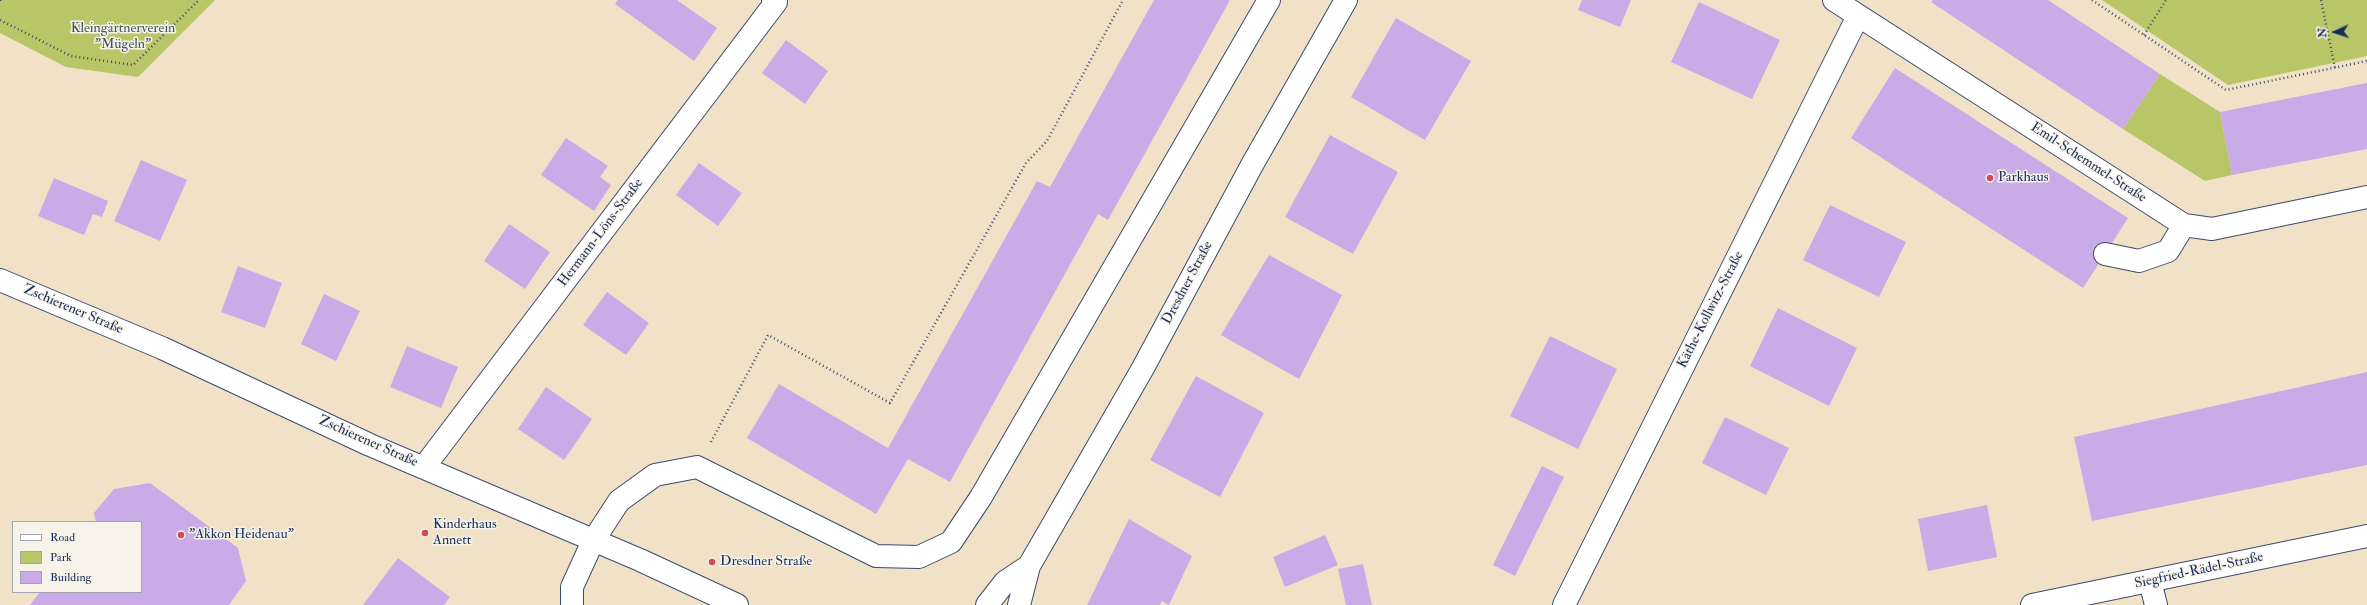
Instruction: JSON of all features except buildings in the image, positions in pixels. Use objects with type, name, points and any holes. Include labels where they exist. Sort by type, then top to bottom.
[{"type":"street","name":"Hermann-Löns-Straße","points":[[424,467],[776,2],[773,0]]},
{"type":"street","points":[[572,605],[572,587],[593,541],[620,501],[655,475],[697,467],[876,556],[919,557],[951,542],[981,497],[1269,0]]},
{"type":"street","name":"Dresdner Straße","points":[[1019,605],[1029,566],[1142,368],[1252,165],[1346,0]]},
{"type":"street","name":"Emil-Schemmel-Straße","points":[[1834,0],[2184,225],[2212,229],[2367,197]]},
{"type":"street","name":"Käthe-Kollwitz-Straße","points":[[1564,605],[1858,16]]},
{"type":"street","points":[[2105,254],[2140,261],[2168,251],[2184,225]]},
{"type":"street","name":"Zschierener Straße","points":[[0,280],[162,348],[370,445],[424,467],[737,605]]},
{"type":"street","name":"Siegfried-Rädel-Straße","points":[[2032,605],[2097,598],[2150,581],[2367,536]]},
{"type":"street","name":"Dresdner Straße","points":[[987,605],[1005,582],[1029,566]]},
{"type":"street","points":[[2150,581],[2156,605]]},
{"type":"path","points":[[0,20],[71,56],[133,65],[198,0]]},
{"type":"path","points":[[697,467],[768,335],[890,403],[1026,163],[1047,141],[1123,0]]},
{"type":"path","points":[[2092,0],[2226,90],[2367,61]]},
{"type":"path","points":[[2144,35],[2166,0]]},
{"type":"path","points":[[2321,0],[2334,68]]},
{"type":"green space","name":"Kleingärtnerverein \"Mügeln\"","points":[[0,0],[215,0],[138,77],[66,67],[0,33]]},
{"type":"green space","points":[[2102,0],[2367,0],[2367,56],[2228,85]]},
{"type":"green space","points":[[2160,74],[2220,112],[2232,175],[2205,181],[2123,129]]},
{"type":"place","name":"Parkhaus","points":[[1990,178]]},
{"type":"place","name":"Kinderhaus Annett","points":[[425,533]]},
{"type":"place","name":"\"Akkon Heidenau\"","points":[[181,535]]},
{"type":"place","name":"Dresdner Straße","points":[[712,562]]}]
